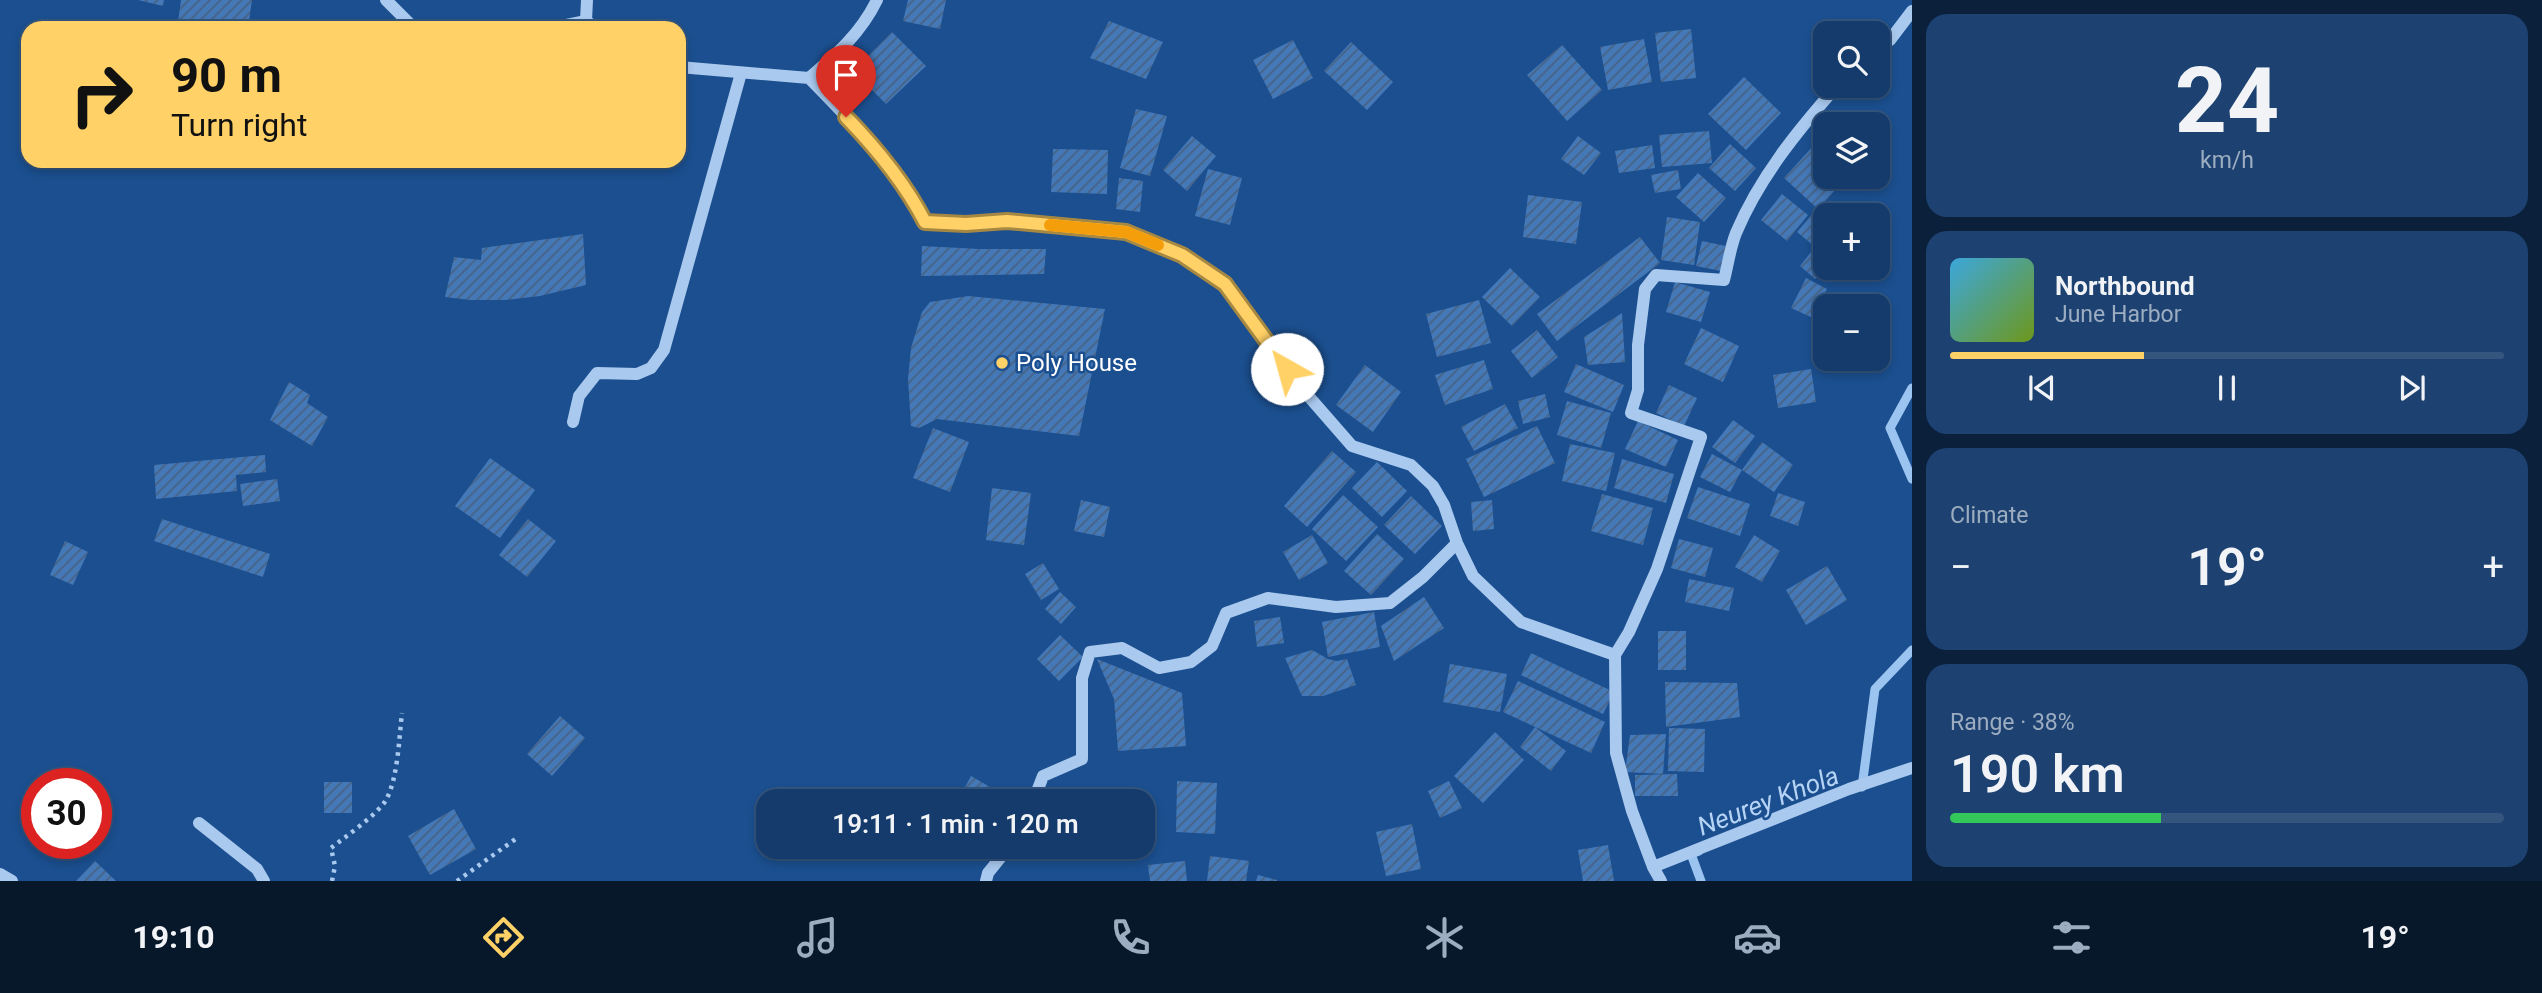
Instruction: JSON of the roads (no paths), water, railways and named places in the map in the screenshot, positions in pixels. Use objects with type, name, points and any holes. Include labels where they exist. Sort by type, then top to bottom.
[{"type":"street","points":[[386,0],[407,21]]},
{"type":"street","points":[[586,0],[590,21]]},
{"type":"street","points":[[809,78],[846,47],[869,17],[877,0]]},
{"type":"street","points":[[1890,40],[1912,10]]},
{"type":"street","points":[[686,68],[809,78],[865,136],[912,197],[925,222],[966,224],[1007,221],[1126,232],[1182,255],[1225,284],[1304,391],[1352,446],[1411,465],[1433,486],[1444,505],[1457,543],[1473,576],[1521,622],[1615,655]]},
{"type":"street","points":[[573,422],[579,396],[597,373],[637,374],[651,368],[664,350],[741,73]]},
{"type":"street","points":[[1661,881],[1632,811],[1616,753],[1615,655],[1629,632],[1657,569],[1701,437],[1631,413],[1638,390],[1638,345],[1645,289],[1656,275],[1724,281],[1735,234],[1758,190],[1798,131],[1827,98]]},
{"type":"street","points":[[1038,789],[1043,776],[1082,759],[1082,678],[1090,652],[1122,648],[1159,668],[1191,662],[1212,646],[1226,613],[1268,598],[1336,607],[1390,603],[1423,577],[1457,543]]},
{"type":"street","points":[[1653,867],[1849,789],[1912,768]]},
{"type":"street","points":[[199,824],[257,869],[264,881]]},
{"type":"street","points":[[986,881],[988,873],[999,859]]},
{"type":"street","points":[[0,874],[12,881]]},
{"type":"waterway","name":"Neurey Khola","points":[[1912,388],[1890,428],[1912,479]]},
{"type":"waterway","name":"Neurey Khola","points":[[1862,787],[1875,689],[1912,650]]},
{"type":"waterway","name":"Neurey Khola","points":[[1699,851],[1691,854],[1701,881]]},
{"type":"place","name":"Poly House","points":[[1002,363]]}]
